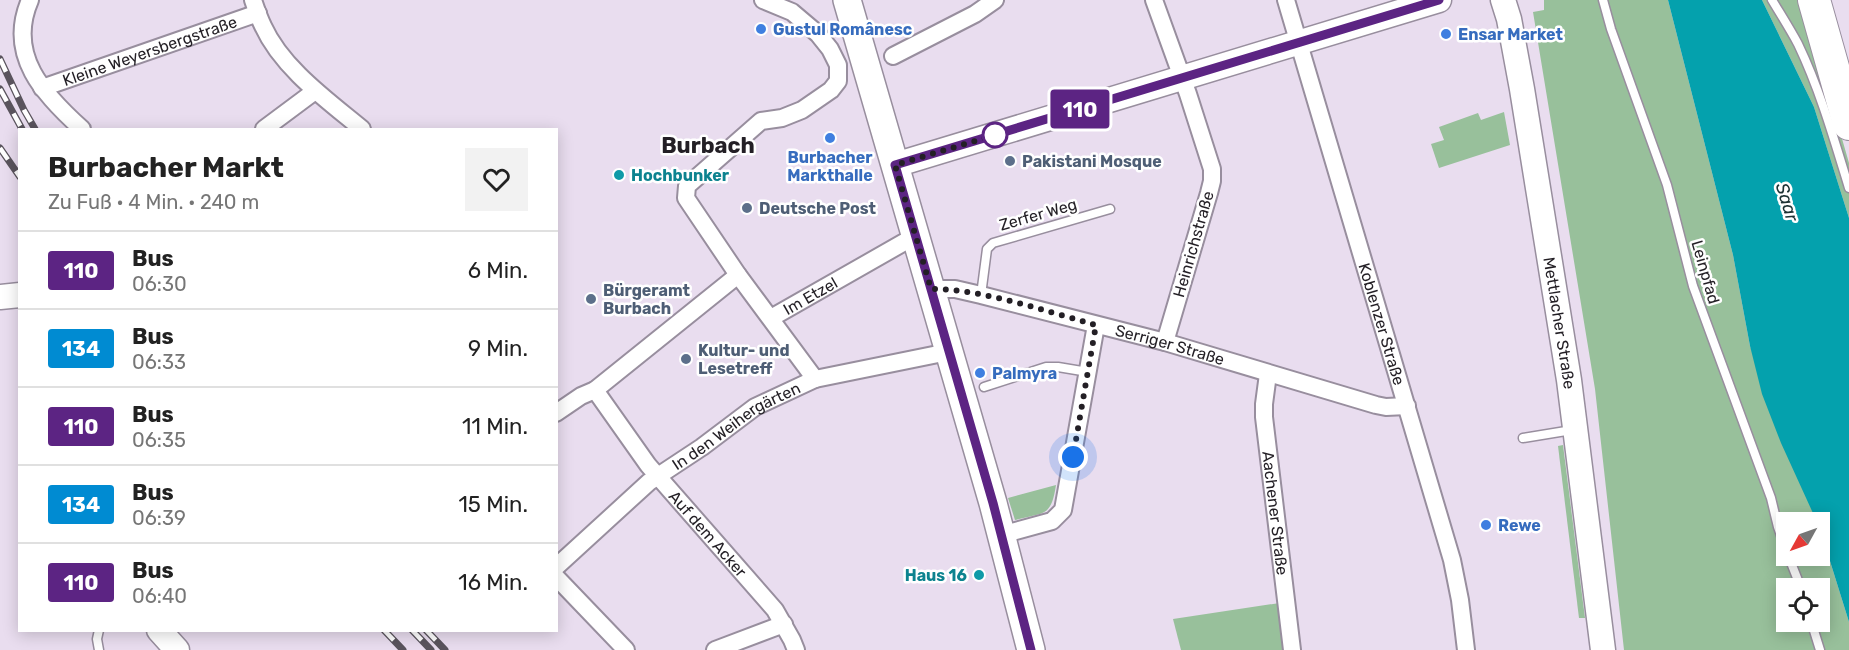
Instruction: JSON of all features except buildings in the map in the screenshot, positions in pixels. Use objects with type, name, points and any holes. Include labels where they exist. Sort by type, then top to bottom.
[{"type":"highway","points":[[1814,0],[1849,124]]},
{"type":"highway","points":[[1834,0],[1849,53]]},
{"type":"main road","points":[[847,0],[1001,535],[1031,650]]},
{"type":"street","points":[[30,0],[25,18],[24,46],[27,61],[42,88],[56,105],[81,128]]},
{"type":"street","points":[[763,0],[792,12],[818,34],[830,49],[838,65],[838,81],[831,90],[802,110],[782,118],[761,121],[687,186],[686,198],[771,318]]},
{"type":"street","points":[[893,56],[975,14],[995,0]]},
{"type":"street","name":"Heinrichstraße","points":[[1154,0],[1212,169],[1212,181],[1164,342]]},
{"type":"street","name":"Koblenzer Straße","points":[[1286,0],[1452,560],[1466,650]]},
{"type":"street","points":[[895,165],[1439,0]]},
{"type":"street","name":"Mettlacher Straße","points":[[1503,0],[1509,19],[1522,89],[1569,380],[1603,650]]},
{"type":"street","points":[[255,6],[263,28],[300,76],[361,128]]},
{"type":"street","name":"Kleine Weyersbergstraße","points":[[42,88],[255,6]]},
{"type":"street","points":[[265,128],[315,91]]},
{"type":"street","name":"Im Etzel","points":[[815,379],[771,318],[915,236]]},
{"type":"street","points":[[558,412],[595,390],[738,274]]},
{"type":"street","name":"Serriger Straße","points":[[931,289],[955,289],[1164,342],[1376,405],[1407,406]]},
{"type":"street","points":[[1001,535],[1052,521],[1063,510],[1096,325]]},
{"type":"street","name":"In den Weihergärten","points":[[558,565],[648,482],[702,447],[755,407],[815,379],[948,351]]},
{"type":"street","name":"Aachener Straße","points":[[1268,374],[1264,417],[1292,650]]},
{"type":"street","name":"Auf dem Acker","points":[[595,390],[657,476],[775,610],[796,650]]},
{"type":"street","points":[[558,579],[626,650]]},
{"type":"street","points":[[715,650],[784,624]]},
{"type":"street","points":[[161,632],[177,650]]},
{"type":"lane","name":"Leinpfad","points":[[1603,0],[1611,29],[1667,185],[1693,286],[1771,498],[1776,519]]},
{"type":"lane","points":[[1772,0],[1797,42],[1814,81],[1849,188]]},
{"type":"lane","name":"Zerfer Weg","points":[[981,295],[987,249],[993,243],[1110,209]]},
{"type":"lane","points":[[984,387],[1046,367],[1088,372]]},
{"type":"lane","points":[[1523,438],[1575,430]]},
{"type":"lane","points":[[99,632],[99,650]]},
{"type":"lane","points":[[1814,632],[1820,650]]},
{"type":"green space","points":[[1544,0],[1668,0],[1733,255],[1750,346],[1813,512],[1776,512],[1776,566],[1830,566],[1830,561],[1849,622],[1849,650],[1624,650],[1595,389],[1533,12],[1544,10]]},
{"type":"green space","points":[[1762,0],[1802,0],[1849,163],[1849,218],[1814,107]]},
{"type":"green space","points":[[1504,112],[1510,145],[1439,168],[1431,144],[1444,140],[1439,127],[1478,113],[1481,120]]},
{"type":"green space","points":[[1563,445],[1585,618],[1579,618],[1558,446]]},
{"type":"green space","points":[[1056,485],[1052,503],[1044,512],[1015,520],[1008,498]]},
{"type":"green space","points":[[1286,602],[1292,650],[1181,650],[1173,619]]},
{"type":"water","name":"Saar","points":[[1668,0],[1762,0],[1814,107],[1849,218],[1849,622],[1830,561],[1830,512],[1812,512],[1762,394],[1750,346],[1733,255]]},
{"type":"railway","points":[[0,59],[34,128]]},
{"type":"railway","points":[[0,89],[21,128]]},
{"type":"railway","points":[[0,148],[18,174]]},
{"type":"railway","points":[[386,632],[403,650]]},
{"type":"railway","points":[[414,632],[431,650]]},
{"type":"railway","points":[[428,632],[445,650]]},
{"type":"bus line","name":"110","points":[[1031,650],[993,503],[895,165],[1439,0]]},
{"type":"place","name":"Gustul Românesc","points":[[761,29]]},
{"type":"place","name":"Ensar Market","points":[[1446,34]]},
{"type":"place","name":"Burbacher Markthalle","points":[[830,138]]},
{"type":"place","name":"Pakistani Mosque","points":[[1010,161]]},
{"type":"place","name":"Hochbunker","points":[[619,175]]},
{"type":"place","name":"Deutsche Post","points":[[747,208]]},
{"type":"place","name":"Bürgeramt Burbach","points":[[591,299]]},
{"type":"place","name":"Kultur- und Lesetreff","points":[[686,359]]},
{"type":"place","name":"Palmyra","points":[[980,373]]},
{"type":"place","name":"Rewe","points":[[1486,525]]},
{"type":"place","name":"Haus 16","points":[[979,575]]},
{"type":"district","name":"Burbach","points":[[708,145]]},
{"type":"route","points":[[995,135],[895,165],[931,289],[955,289],[1096,325],[1073,457]]}]
